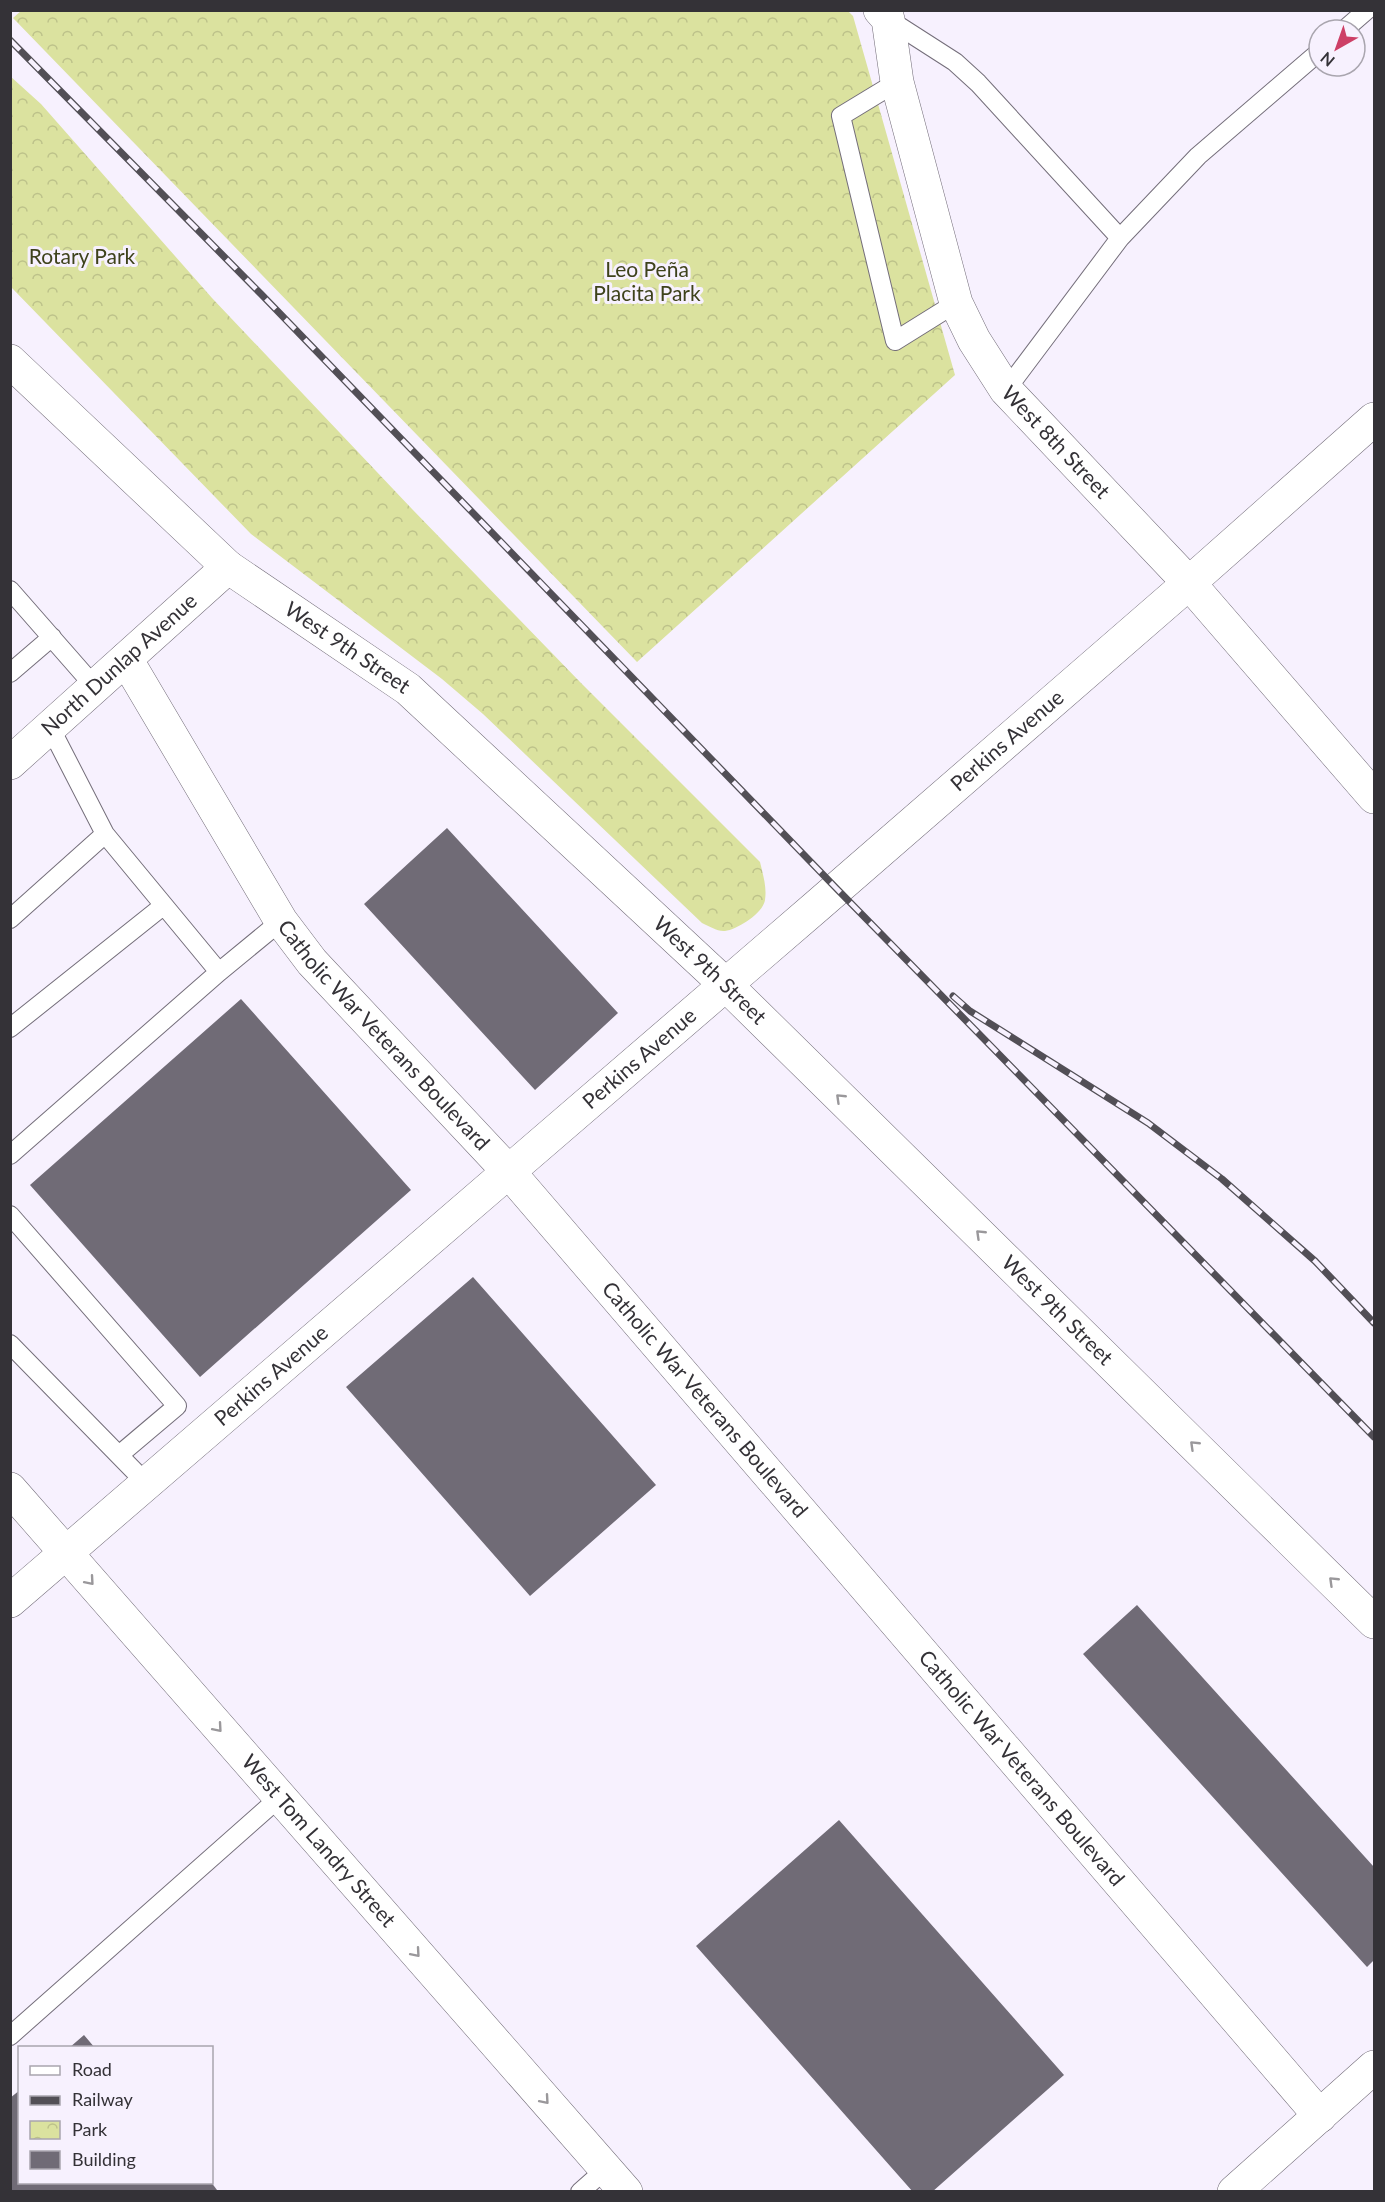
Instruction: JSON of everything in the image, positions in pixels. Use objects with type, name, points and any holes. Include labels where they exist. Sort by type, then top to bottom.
[{"type":"street","name":"West 8th Street","points":[[889,14],[897,82],[956,303],[974,340],[1006,390],[1189,583],[1374,797]]},
{"type":"street","name":"West 9th Street","points":[[15,373],[228,567],[408,689],[725,984],[1374,1622]]},
{"type":"street","name":"Perkins Avenue","points":[[10,1601],[148,1485],[1189,583],[1374,419]]},
{"type":"street","name":"North Dunlap Avenue","points":[[10,763],[228,567]]},
{"type":"street","name":"Catholic War Veterans Boulevard","points":[[126,659],[281,921],[312,962],[509,1172],[1320,2116]]},
{"type":"street","name":"West Tom Landry Street","points":[[10,1489],[616,2180]]},
{"type":"street","points":[[1234,2192],[1374,2067]]},
{"type":"lane","points":[[889,14],[955,62],[978,83],[1120,238]]},
{"type":"lane","points":[[1006,390],[1120,238],[1198,156],[1307,62]]},
{"type":"lane","points":[[897,82],[841,116],[895,341],[956,303]]},
{"type":"lane","points":[[10,590],[95,687]]},
{"type":"lane","points":[[10,673],[52,637]]},
{"type":"lane","points":[[50,727],[105,834],[219,972]]},
{"type":"lane","points":[[10,919],[105,834]]},
{"type":"lane","points":[[10,1028],[163,906]]},
{"type":"lane","points":[[10,1155],[219,972],[281,921]]},
{"type":"lane","points":[[10,1215],[177,1406],[119,1455]]},
{"type":"lane","points":[[10,1344],[148,1485]]},
{"type":"lane","points":[[10,2036],[279,1797]]},
{"type":"lane","points":[[580,2192],[616,2180]]},
{"type":"green space","name":"Leo Peña Placita Park","points":[[22,10],[848,11],[853,16],[955,375],[637,662],[13,18]]},
{"type":"green space","name":"Rotary Park","points":[[10,76],[41,104],[212,298],[412,509],[580,682],[760,862],[765,900],[755,915],[743,924],[725,931],[716,930],[702,923],[483,714],[442,679],[251,534],[11,287]]},
{"type":"building","points":[[447,828],[618,1013],[535,1090],[364,904]]},
{"type":"building","points":[[241,999],[411,1190],[200,1377],[30,1185]]},
{"type":"building","points":[[473,1277],[656,1485],[530,1596],[346,1387]]},
{"type":"building","points":[[1137,1605],[1374,1867],[1374,1960],[1367,1967],[1083,1654]]},
{"type":"building","points":[[839,1820],[1064,2075],[932,2192],[913,2192],[696,1946]]},
{"type":"building","points":[[84,2035],[93,2046],[71,2046]]},
{"type":"building","points":[[18,2092],[18,2184],[212,2184],[217,2190],[215,2192],[10,2192],[10,2098]]},
{"type":"railway","points":[[10,40],[261,294],[836,888],[1374,1437]]},
{"type":"railway","points":[[953,996],[970,1011],[1148,1123],[1222,1179],[1315,1261],[1374,1323]]}]
